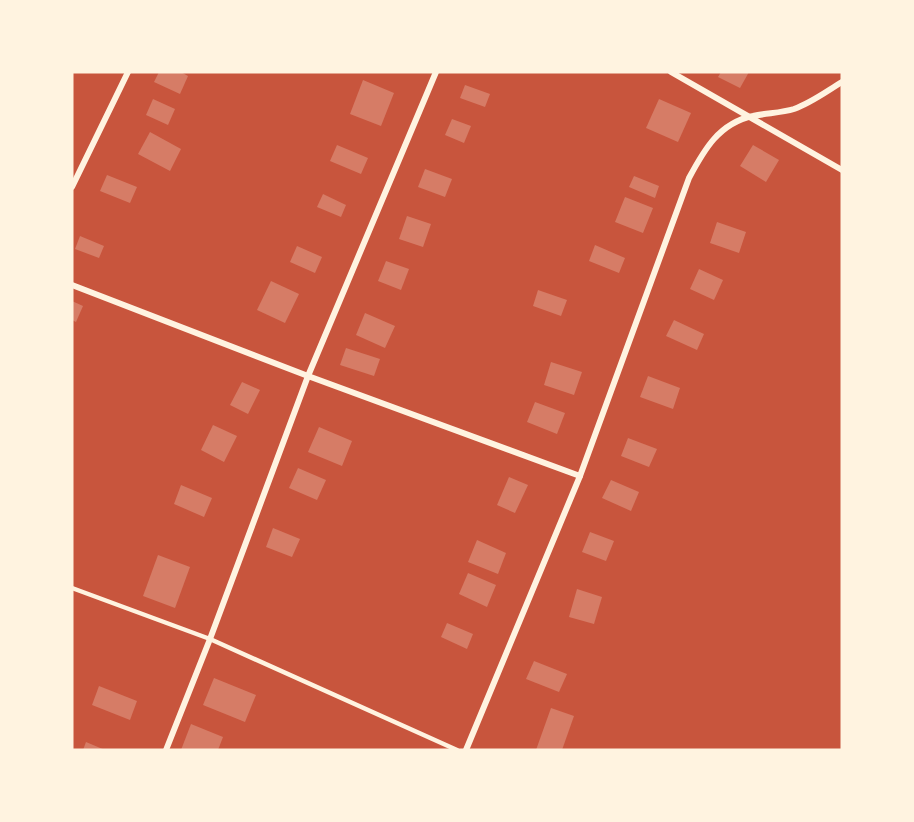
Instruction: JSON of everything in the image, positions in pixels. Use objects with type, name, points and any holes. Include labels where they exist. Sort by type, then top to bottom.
[{"type":"street","points":[[72,188],[128,72]]},
{"type":"street","points":[[166,750],[308,376],[436,72]]},
{"type":"street","points":[[671,72],[842,170]]},
{"type":"street","points":[[466,750],[580,476],[689,178],[700,156],[720,131],[729,124],[749,117],[794,109],[842,81]]},
{"type":"street","points":[[72,285],[308,376],[580,476]]},
{"type":"lane","points":[[72,588],[210,639],[457,750]]},
{"type":"building","points":[[159,72],[181,72],[188,76],[180,94],[154,82]]},
{"type":"building","points":[[721,72],[749,72],[740,88],[718,77]]},
{"type":"building","points":[[363,80],[394,93],[381,126],[350,114]]},
{"type":"building","points":[[465,85],[490,94],[485,107],[460,98]]},
{"type":"building","points":[[153,99],[175,109],[168,125],[146,115]]},
{"type":"building","points":[[659,99],[691,113],[678,142],[646,128]]},
{"type":"building","points":[[452,119],[471,126],[464,143],[445,135]]},
{"type":"building","points":[[150,132],[181,149],[170,171],[138,154]]},
{"type":"building","points":[[337,145],[368,158],[361,174],[330,161]]},
{"type":"building","points":[[753,145],[779,160],[766,182],[740,166]]},
{"type":"building","points":[[425,169],[452,179],[445,197],[418,187]]},
{"type":"building","points":[[107,175],[137,187],[130,203],[100,191]]},
{"type":"building","points":[[634,176],[659,186],[655,198],[629,187]]},
{"type":"building","points":[[323,194],[346,205],[341,217],[317,207]]},
{"type":"building","points":[[625,197],[653,208],[643,233],[615,222]]},
{"type":"building","points":[[407,216],[431,224],[423,247],[399,239]]},
{"type":"building","points":[[717,222],[746,232],[739,253],[710,243]]},
{"type":"building","points":[[80,236],[104,246],[99,258],[75,249]]},
{"type":"building","points":[[595,245],[625,258],[619,273],[589,261]]},
{"type":"building","points":[[297,246],[322,257],[315,273],[290,262]]},
{"type":"building","points":[[386,261],[409,269],[401,290],[378,281]]},
{"type":"building","points":[[699,269],[723,280],[714,300],[690,289]]},
{"type":"building","points":[[271,281],[299,294],[285,323],[257,310]]},
{"type":"building","points":[[538,290],[567,300],[561,316],[533,306]]},
{"type":"building","points":[[72,301],[83,306],[76,322],[72,320]]},
{"type":"building","points":[[365,313],[395,326],[385,348],[356,335]]},
{"type":"building","points":[[674,320],[704,334],[697,350],[666,336]]},
{"type":"building","points":[[346,348],[380,359],[374,376],[340,365]]},
{"type":"building","points":[[551,362],[582,372],[574,395],[544,385]]},
{"type":"building","points":[[648,376],[680,388],[673,409],[640,397]]},
{"type":"building","points":[[242,382],[260,390],[248,414],[230,405]]},
{"type":"building","points":[[535,402],[565,413],[557,434],[527,422]]},
{"type":"building","points":[[213,425],[237,436],[224,462],[201,450]]},
{"type":"building","points":[[319,427],[352,441],[342,466],[308,452]]},
{"type":"building","points":[[628,438],[657,449],[649,467],[621,456]]},
{"type":"building","points":[[298,468],[326,480],[317,500],[289,488]]},
{"type":"building","points":[[509,477],[528,485],[515,513],[497,505]]},
{"type":"building","points":[[611,480],[639,492],[631,511],[602,498]]},
{"type":"building","points":[[181,485],[212,498],[204,517],[174,504]]},
{"type":"building","points":[[273,528],[300,539],[292,557],[266,547]]},
{"type":"building","points":[[590,532],[614,541],[606,561],[582,552]]},
{"type":"building","points":[[477,540],[506,553],[498,574],[468,562]]},
{"type":"building","points":[[158,555],[190,567],[175,608],[143,596]]},
{"type":"building","points":[[468,573],[496,585],[487,607],[459,594]]},
{"type":"building","points":[[577,589],[602,597],[594,624],[569,617]]},
{"type":"building","points":[[447,623],[473,634],[467,649],[441,637]]},
{"type":"building","points":[[534,661],[567,674],[559,692],[526,679]]},
{"type":"building","points":[[214,678],[256,695],[245,722],[203,705]]},
{"type":"building","points":[[99,686],[137,701],[130,720],[92,705]]},
{"type":"building","points":[[551,708],[574,716],[562,750],[536,750]]},
{"type":"building","points":[[191,724],[223,737],[218,750],[181,750]]},
{"type":"building","points":[[86,742],[105,750],[83,750]]}]
